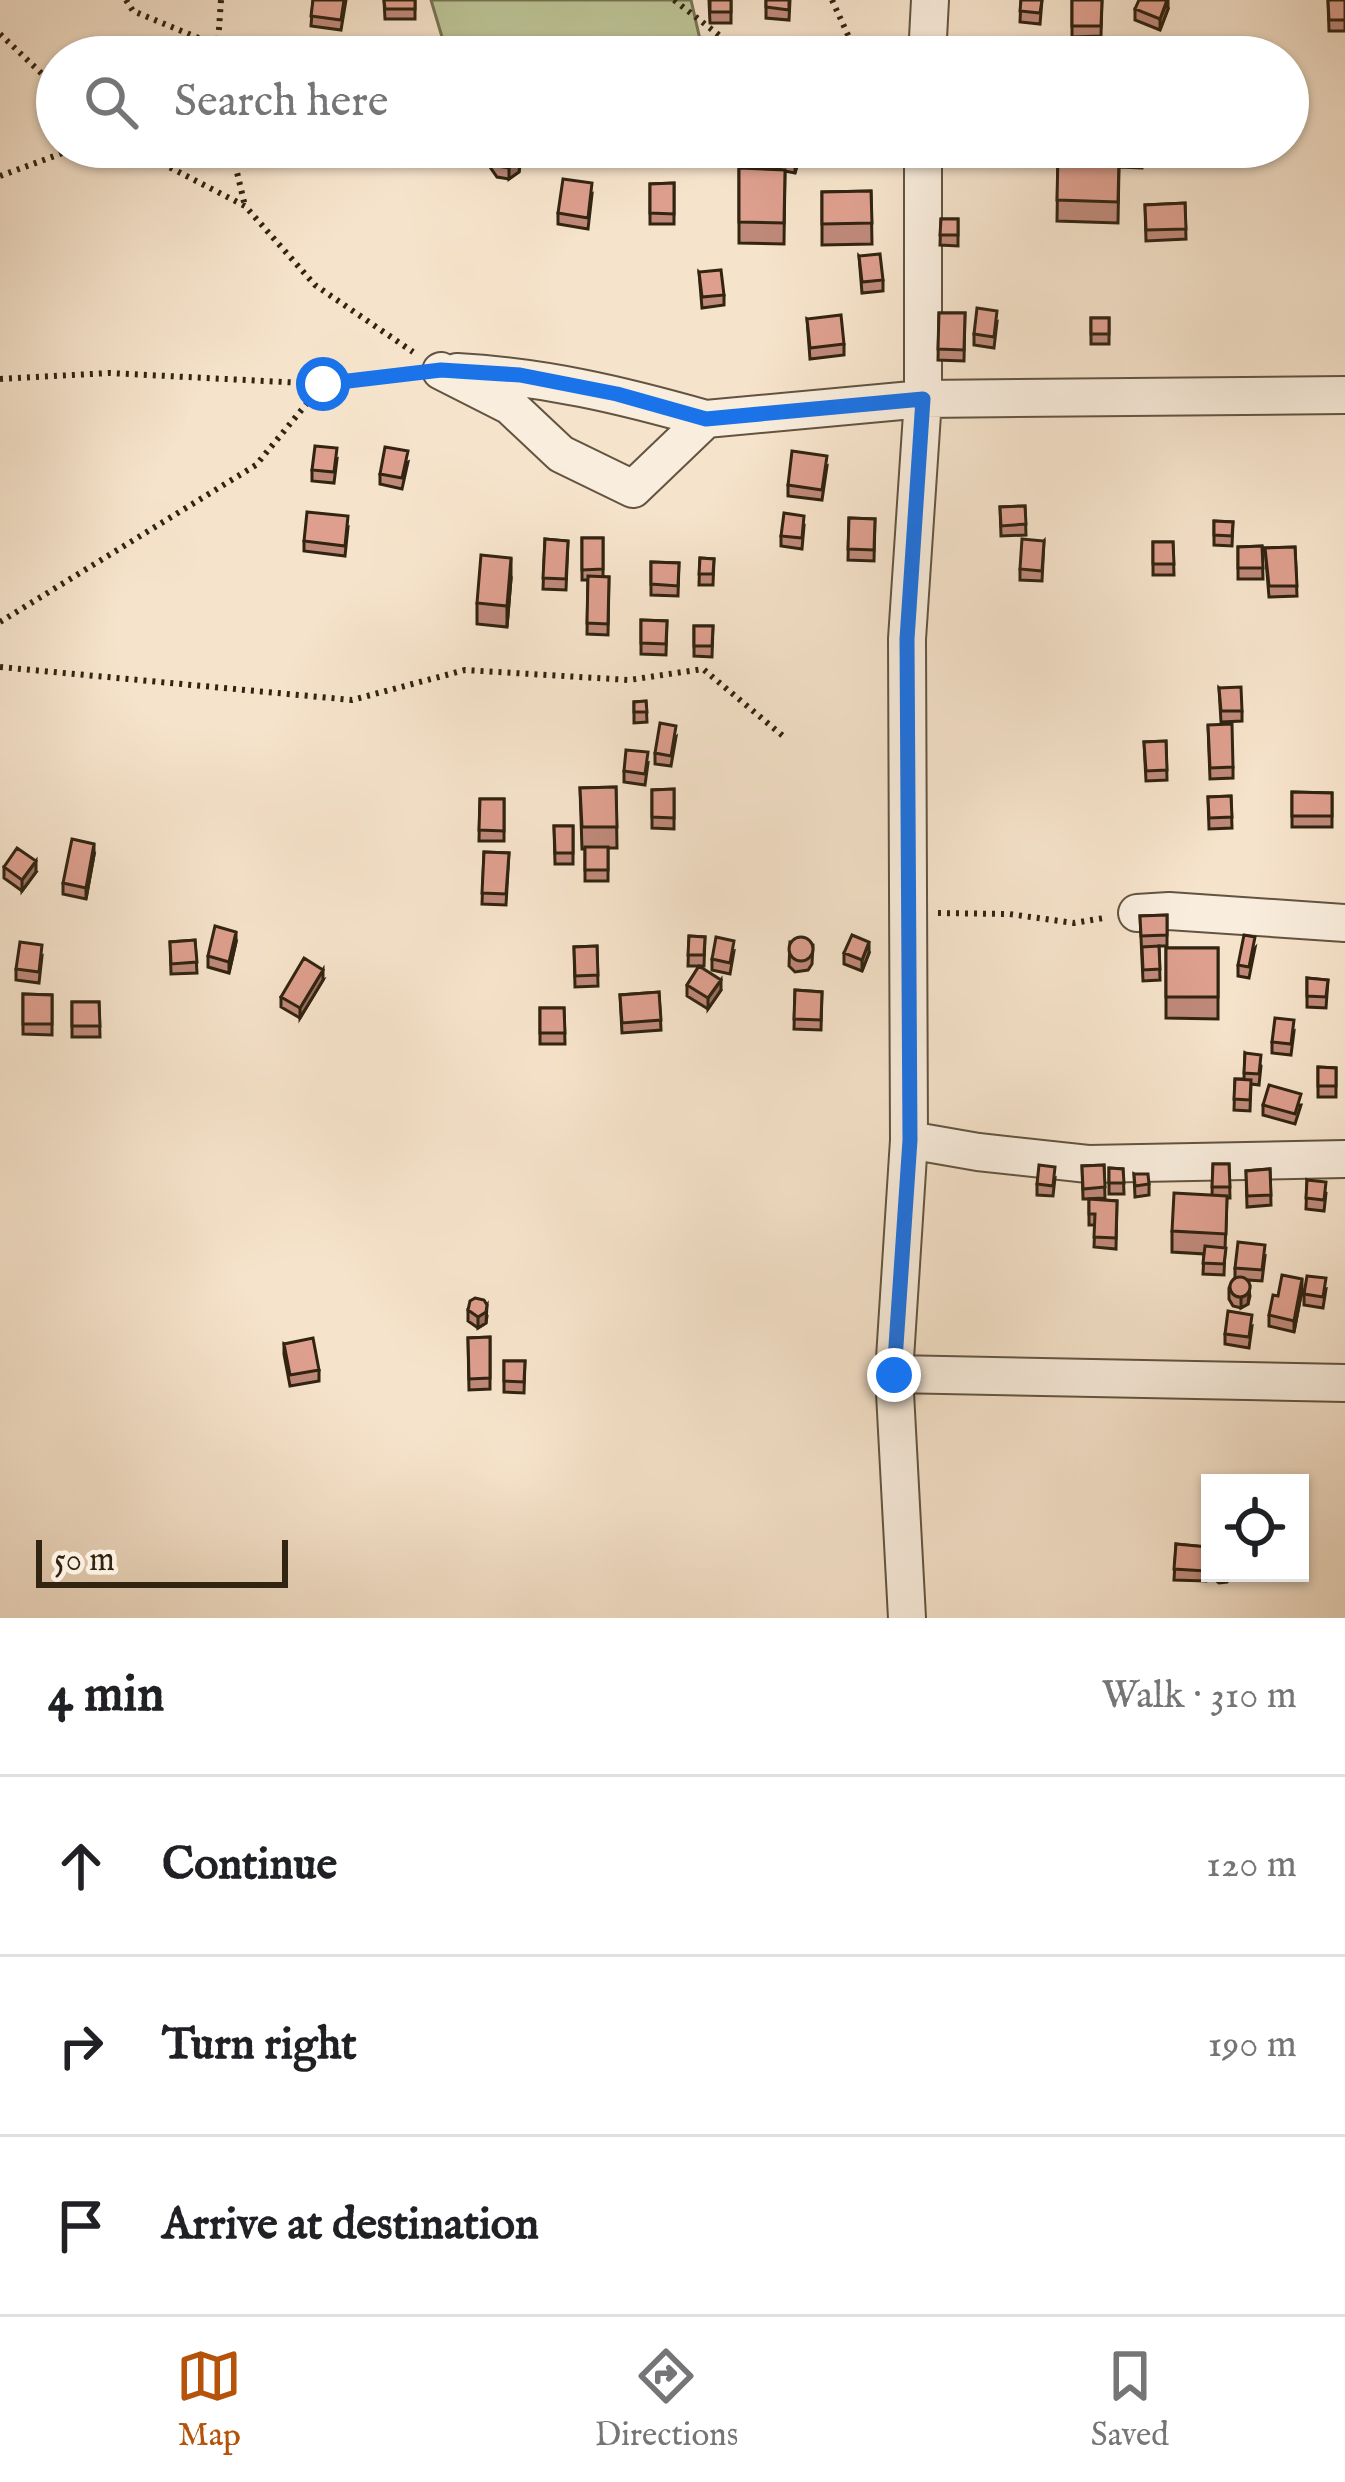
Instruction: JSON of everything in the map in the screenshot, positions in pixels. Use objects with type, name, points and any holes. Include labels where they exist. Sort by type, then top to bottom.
[{"type":"street","points":[[928,36],[930,0]]},
{"type":"street","points":[[907,1618],[894,1375],[910,1140],[907,639],[923,399],[923,168]]},
{"type":"street","points":[[441,370],[520,375],[617,394],[706,419],[923,399],[1345,395]]},
{"type":"street","points":[[441,370],[510,406],[561,454],[633,489],[706,419]]},
{"type":"street","points":[[1138,913],[1345,923]]},
{"type":"street","points":[[910,1140],[1088,1164],[1345,1159]]},
{"type":"street","points":[[894,1375],[1345,1383]]},
{"type":"path","points":[[126,0],[133,10],[184,36]]},
{"type":"path","points":[[218,36],[221,0]]},
{"type":"path","points":[[674,0],[720,36]]},
{"type":"path","points":[[832,0],[848,36]]},
{"type":"path","points":[[0,34],[36,68]]},
{"type":"path","points":[[0,176],[36,163]]},
{"type":"path","points":[[171,168],[245,206],[315,285],[441,370]]},
{"type":"path","points":[[236,168],[245,206]]},
{"type":"path","points":[[0,379],[109,373],[323,384],[441,370]]},
{"type":"path","points":[[0,622],[256,465],[323,384]]},
{"type":"path","points":[[0,667],[352,700],[465,670],[629,680],[703,669],[782,736]]},
{"type":"path","points":[[910,913],[1009,914],[1074,923],[1138,913]]},
{"type":"green space","points":[[431,0],[691,0],[699,36],[442,36]]},
{"type":"building","points":[[313,0],[344,0],[341,20],[311,16]]},
{"type":"building","points":[[384,0],[415,0],[415,9],[385,9]]},
{"type":"building","points":[[710,0],[731,0],[731,12],[710,12]]},
{"type":"building","points":[[766,0],[789,0],[789,10],[766,7]]},
{"type":"building","points":[[1021,0],[1042,0],[1040,13],[1020,11]]},
{"type":"building","points":[[1072,0],[1102,0],[1101,26],[1072,26]]},
{"type":"building","points":[[1139,0],[1167,0],[1160,19],[1135,9]]},
{"type":"building","points":[[1328,0],[1345,0],[1345,20],[1329,20]]},
{"type":"building","points":[[739,168],[785,170],[784,223],[739,222]]},
{"type":"building","points":[[1058,168],[1119,168],[1118,202],[1057,200]]},
{"type":"building","points":[[563,179],[592,183],[588,218],[558,213]]},
{"type":"building","points":[[674,183],[674,214],[650,213],[650,184]]},
{"type":"building","points":[[871,191],[872,223],[822,224],[822,192]]},
{"type":"building","points":[[1185,203],[1186,229],[1146,230],[1145,205]]},
{"type":"building","points":[[941,219],[958,219],[958,235],[940,235]]},
{"type":"building","points":[[880,254],[883,280],[862,282],[859,256]]},
{"type":"building","points":[[721,270],[724,295],[702,297],[699,272]]},
{"type":"building","points":[[977,308],[997,311],[994,337],[974,334]]},
{"type":"building","points":[[939,313],[965,313],[964,350],[938,349]]},
{"type":"building","points":[[841,315],[844,344],[810,348],[807,319]]},
{"type":"building","points":[[1091,318],[1109,318],[1109,334],[1091,334]]},
{"type":"building","points":[[315,446],[337,448],[334,472],[312,470]]},
{"type":"building","points":[[385,447],[408,451],[402,478],[380,474]]},
{"type":"building","points":[[792,451],[827,456],[822,490],[788,485]]},
{"type":"building","points":[[1025,506],[1026,524],[1001,526],[1000,507]]},
{"type":"building","points":[[307,512],[348,516],[345,546],[304,541]]},
{"type":"building","points":[[784,513],[804,516],[802,538],[781,536]]},
{"type":"building","points":[[849,518],[875,519],[874,550],[848,549]]},
{"type":"building","points":[[1214,521],[1233,522],[1232,536],[1214,535]]},
{"type":"building","points":[[582,538],[603,538],[603,569],[582,570]]},
{"type":"building","points":[[545,539],[568,541],[566,579],[543,578]]},
{"type":"building","points":[[1022,539],[1044,541],[1042,571],[1020,569]]},
{"type":"building","points":[[1153,542],[1173,542],[1174,564],[1153,564]]},
{"type":"building","points":[[1262,546],[1263,568],[1238,568],[1238,547]]},
{"type":"building","points":[[1295,547],[1297,586],[1269,586],[1265,548]]},
{"type":"building","points":[[481,555],[511,558],[507,606],[477,603]]},
{"type":"building","points":[[700,558],[714,559],[713,574],[699,574]]},
{"type":"building","points":[[651,562],[679,563],[678,586],[651,584]]},
{"type":"building","points":[[588,576],[609,577],[608,624],[587,623]]},
{"type":"building","points":[[641,620],[667,621],[666,644],[641,643]]},
{"type":"building","points":[[694,626],[713,626],[712,646],[694,646]]},
{"type":"building","points":[[1241,687],[1242,711],[1221,711],[1219,688]]},
{"type":"building","points":[[646,701],[647,712],[634,712],[634,702]]},
{"type":"building","points":[[660,723],[676,726],[671,756],[655,753]]},
{"type":"building","points":[[1232,724],[1233,767],[1210,768],[1208,725]]},
{"type":"building","points":[[1166,741],[1167,770],[1146,771],[1144,742]]},
{"type":"building","points":[[626,750],[648,752],[645,774],[624,771]]},
{"type":"building","points":[[616,787],[617,827],[582,827],[580,788]]},
{"type":"building","points":[[674,789],[674,818],[652,817],[652,790]]},
{"type":"building","points":[[1292,792],[1332,793],[1332,816],[1292,816]]},
{"type":"building","points":[[1231,796],[1232,817],[1209,818],[1208,797]]},
{"type":"building","points":[[480,799],[504,799],[504,831],[479,830]]},
{"type":"building","points":[[554,826],[573,826],[573,853],[555,853]]},
{"type":"building","points":[[72,839],[94,844],[86,888],[63,883]]},
{"type":"building","points":[[585,847],[608,847],[608,870],[585,870]]},
{"type":"building","points":[[17,848],[36,861],[22,880],[4,867]]},
{"type":"building","points":[[484,852],[509,853],[506,894],[482,893]]},
{"type":"building","points":[[1167,915],[1167,935],[1141,936],[1140,916]]},
{"type":"building","points":[[215,926],[236,932],[229,962],[208,956]]},
{"type":"building","points":[[852,935],[869,942],[862,960],[844,953]]},
{"type":"building","points":[[1244,935],[1255,937],[1249,967],[1238,965]]},
{"type":"building","points":[[689,936],[705,937],[704,955],[688,955]]},
{"type":"building","points":[[716,937],[734,941],[730,963],[712,959]]},
{"type":"building","points":[[801,937],[813,949],[801,961],[789,949]]},
{"type":"building","points":[[195,940],[197,962],[171,964],[170,942]]},
{"type":"building","points":[[20,942],[42,945],[39,972],[16,969]]},
{"type":"building","points":[[597,946],[598,975],[575,976],[574,947]]},
{"type":"building","points":[[1159,946],[1160,969],[1143,970],[1142,947]]},
{"type":"building","points":[[1166,948],[1218,948],[1218,997],[1166,997]]},
{"type":"building","points":[[304,958],[323,970],[300,1008],[281,997]]},
{"type":"building","points":[[699,966],[721,980],[708,998],[687,985]]},
{"type":"building","points":[[1307,978],[1328,980],[1326,997],[1307,996]]},
{"type":"building","points":[[795,990],[822,992],[821,1020],[794,1019]]},
{"type":"building","points":[[659,992],[661,1020],[622,1023],[620,995]]},
{"type":"building","points":[[23,994],[52,995],[52,1024],[23,1024]]},
{"type":"building","points":[[72,1002],[99,1002],[100,1026],[72,1026]]},
{"type":"building","points":[[540,1008],[564,1008],[565,1033],[540,1033]]},
{"type":"building","points":[[1275,1018],[1294,1020],[1291,1044],[1272,1042]]},
{"type":"building","points":[[1245,1053],[1261,1055],[1259,1074],[1244,1073]]},
{"type":"building","points":[[1318,1067],[1336,1068],[1336,1086],[1318,1086]]},
{"type":"building","points":[[1235,1079],[1251,1080],[1250,1100],[1234,1099]]},
{"type":"building","points":[[1269,1085],[1301,1094],[1295,1114],[1263,1105]]},
{"type":"building","points":[[1213,1164],[1229,1164],[1230,1187],[1212,1187]]},
{"type":"building","points":[[1039,1165],[1055,1167],[1053,1186],[1037,1184]]},
{"type":"building","points":[[1104,1165],[1105,1187],[1083,1189],[1082,1166]]},
{"type":"building","points":[[1109,1168],[1123,1169],[1124,1183],[1109,1183]]},
{"type":"building","points":[[1270,1169],[1271,1195],[1247,1196],[1246,1171]]},
{"type":"building","points":[[1134,1174],[1148,1174],[1149,1184],[1135,1186]]},
{"type":"building","points":[[1307,1180],[1326,1182],[1324,1200],[1306,1198]]},
{"type":"building","points":[[1174,1193],[1227,1196],[1226,1234],[1172,1231]]},
{"type":"building","points":[[1089,1199],[1117,1201],[1116,1238],[1094,1237],[1095,1214],[1089,1214]]},
{"type":"building","points":[[1238,1242],[1265,1245],[1262,1270],[1235,1268]]},
{"type":"building","points":[[1205,1246],[1226,1248],[1224,1264],[1203,1263]]},
{"type":"building","points":[[1282,1275],[1302,1279],[1294,1321],[1269,1315]]},
{"type":"building","points":[[1307,1276],[1326,1278],[1323,1297],[1304,1294]]},
{"type":"building","points":[[1240,1277],[1250,1287],[1240,1297],[1230,1287]]},
{"type":"building","points":[[475,1298],[487,1305],[478,1317],[468,1310]]},
{"type":"building","points":[[1228,1311],[1252,1315],[1249,1337],[1225,1334]]},
{"type":"building","points":[[490,1337],[490,1378],[469,1379],[468,1338]]},
{"type":"building","points":[[313,1338],[319,1370],[290,1375],[284,1344]]},
{"type":"building","points":[[504,1361],[525,1361],[524,1382],[504,1381]]},
{"type":"building","points":[[1176,1544],[1201,1546],[1201,1571],[1174,1569]]},
{"type":"route","points":[[323,384],[441,370],[520,375],[617,394],[706,419],[923,399],[907,639],[910,1140],[894,1375]]}]
